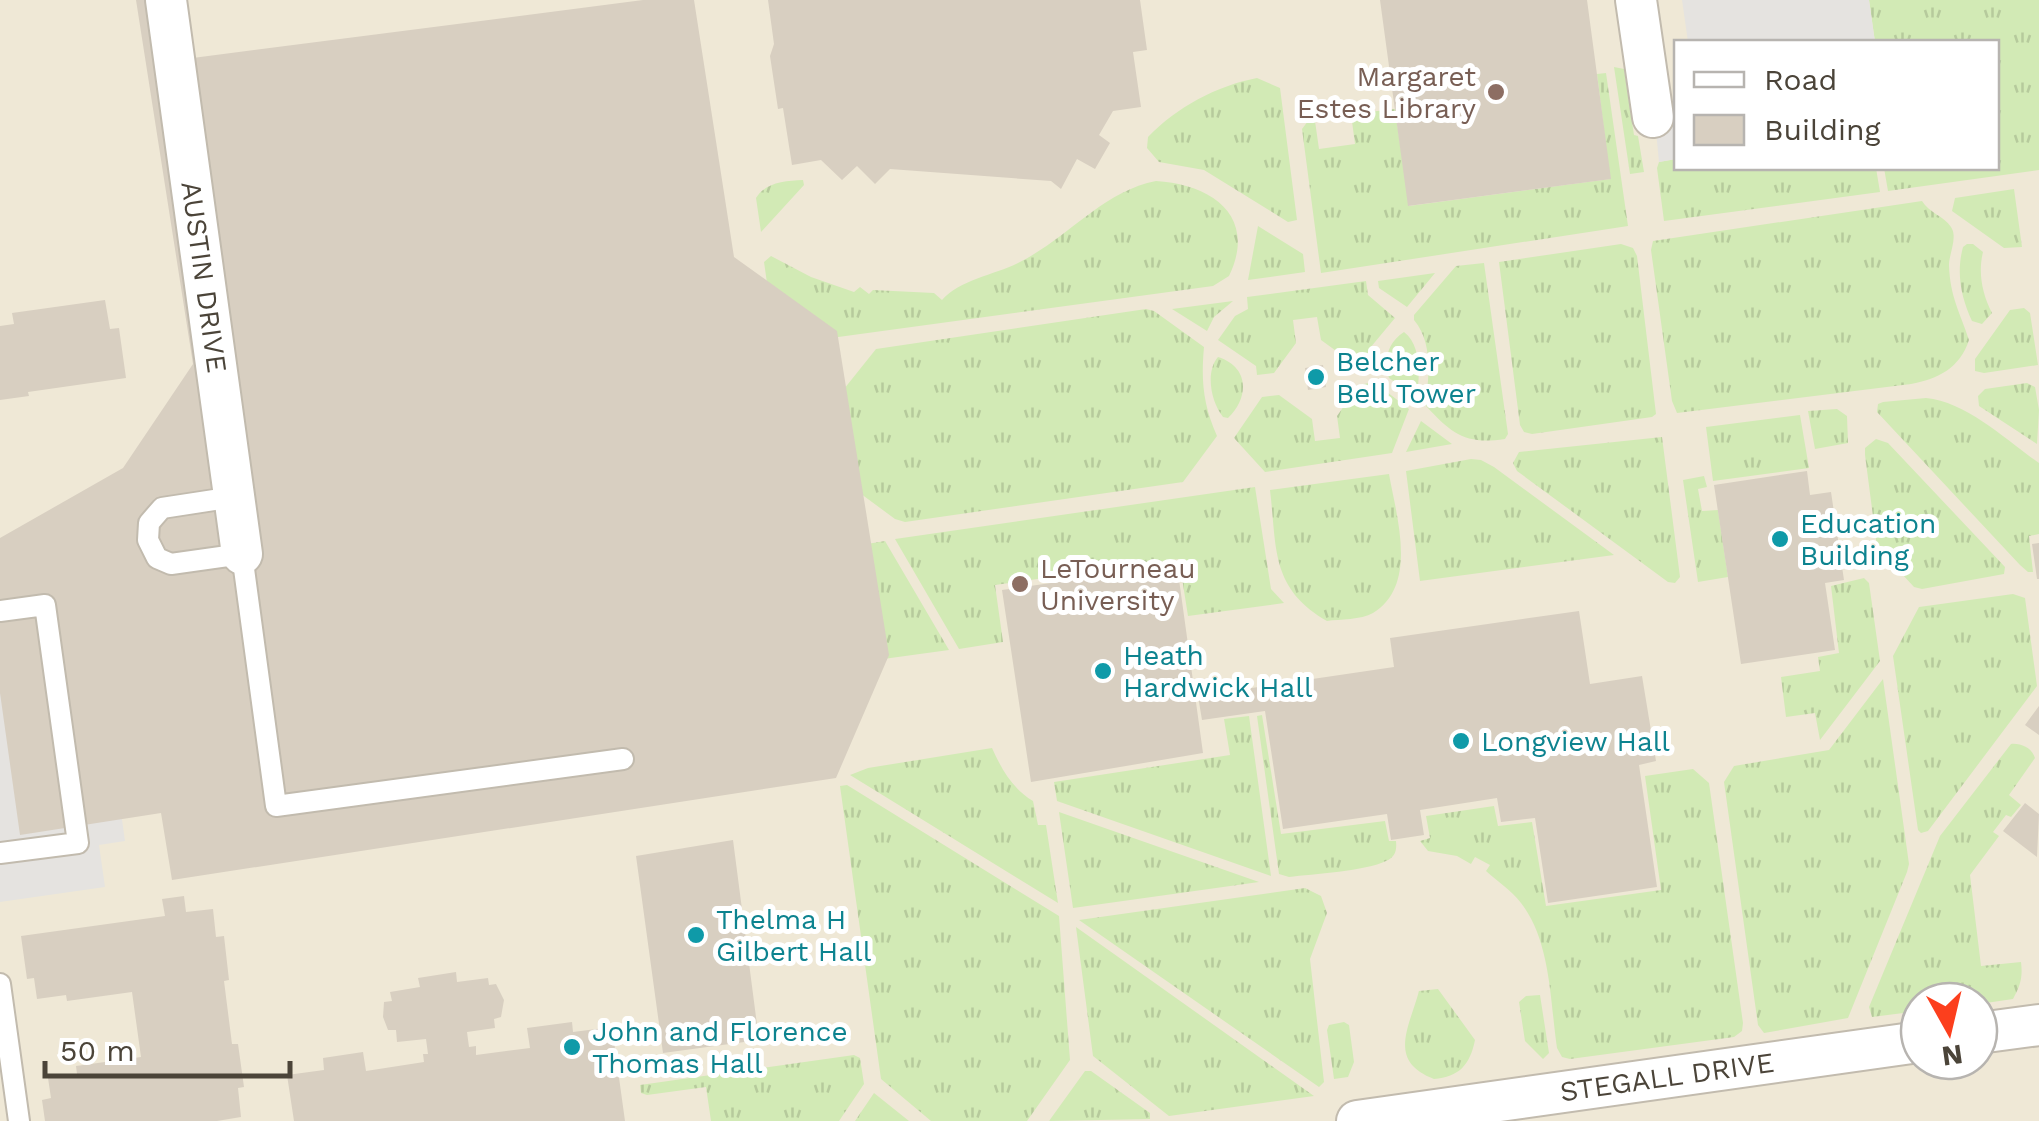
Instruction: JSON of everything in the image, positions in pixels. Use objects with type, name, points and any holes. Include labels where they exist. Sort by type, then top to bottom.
[{"type":"street","name":"AUSTIN DRIVE","points":[[166,0],[242,554]]},
{"type":"street","points":[[1636,0],[1654,117]]},
{"type":"street","points":[[1999,1031],[2039,1025]]},
{"type":"street","name":"STEGALL DRIVE","points":[[1356,1121],[1899,1045]]},
{"type":"lane","points":[[234,496],[162,508],[148,524],[148,540],[157,558],[171,564],[242,554],[276,806],[624,759]]},
{"type":"lane","points":[[0,611],[45,605],[78,842],[0,854]]},
{"type":"lane","points":[[0,984],[19,1121]]},
{"type":"shaded area","name":"LeTourneau University","points":[[0,0],[2039,0],[2039,1121],[0,1121]]},
{"type":"shaded area","points":[[1682,0],[1869,0],[1875,40],[1688,40]]},
{"type":"shaded area","points":[[1674,106],[1674,159],[1659,162],[1656,131]]},
{"type":"shaded area","points":[[0,562],[89,586],[125,841],[99,845],[105,887],[0,902]]},
{"type":"green space","points":[[1869,0],[2039,0],[2039,170],[1888,191],[1884,170],[1999,170],[1999,40],[1875,40]]},
{"type":"green space","points":[[1614,67],[1624,69],[1644,172],[1630,174]]},
{"type":"green space","points":[[1606,73],[1628,226],[1321,273],[1302,129],[1308,121],[1315,121],[1319,149],[1355,144],[1351,114],[1395,109],[1409,206],[1610,179],[1597,74]]},
{"type":"green space","points":[[1257,78],[1280,88],[1297,220],[1288,222],[1204,170],[1159,162],[1147,148],[1148,137],[1184,107],[1227,86]]},
{"type":"green space","points":[[1674,159],[1674,170],[1876,170],[1880,192],[1664,221],[1659,162]]},
{"type":"green space","points":[[803,180],[804,185],[761,232],[756,198],[760,193],[776,183]]},
{"type":"green space","points":[[1156,181],[1195,189],[1224,207],[1238,236],[1229,276],[1213,286],[787,344],[775,339],[764,262],[771,256],[811,277],[854,292],[860,287],[869,294],[873,290],[934,293],[942,300],[967,283],[1036,253],[1119,195]]},
{"type":"green space","points":[[2014,189],[2022,247],[2004,248],[1952,211],[1955,198]]},
{"type":"green space","points":[[1922,201],[1953,231],[1950,276],[1969,340],[1954,365],[1930,379],[1911,384],[1677,413],[1672,401],[1651,250],[1653,241]]},
{"type":"green space","points":[[1258,226],[1303,254],[1305,272],[1248,280]]},
{"type":"green space","points":[[1621,244],[1633,248],[1637,256],[1656,414],[1532,434],[1524,432],[1499,262]]},
{"type":"green space","points":[[1967,244],[1983,252],[1982,283],[1992,313],[1982,324],[1972,321],[1961,285],[1961,257]]},
{"type":"green space","points":[[1484,263],[1508,434],[1505,439],[1470,439],[1444,424],[1426,406],[1427,350],[1414,320],[1414,315],[1456,266]]},
{"type":"green space","points":[[1435,273],[1407,307],[1379,288],[1378,281]]},
{"type":"green space","points":[[1366,281],[1368,295],[1395,318],[1370,348],[1370,358],[1350,361],[1321,340],[1317,317],[1293,320],[1296,343],[1274,373],[1257,375],[1256,366],[1218,340],[1235,316],[1248,309],[1247,297]]},
{"type":"green space","points":[[1233,301],[1214,317],[1207,331],[1172,309]]},
{"type":"green space","points":[[2024,308],[2030,313],[2038,365],[1975,371],[1975,359],[2010,310]]},
{"type":"green space","points":[[1146,309],[1204,347],[1204,392],[1217,436],[1183,482],[905,522],[853,488],[840,394],[876,349]]},
{"type":"green space","points":[[1404,332],[1416,349],[1418,364],[1418,386],[1410,392],[1389,378],[1387,364],[1390,346]]},
{"type":"green space","points":[[1218,357],[1236,368],[1243,384],[1240,401],[1228,418],[1219,411],[1211,387]]},
{"type":"green space","points":[[1374,382],[1409,409],[1392,453],[1265,472],[1234,438],[1262,397],[1279,395],[1312,419],[1315,441],[1340,438],[1337,416],[1359,385]]},
{"type":"green space","points":[[2027,383],[2035,387],[2039,410],[2037,444],[1979,406],[1978,396],[1985,389]]},
{"type":"green space","points":[[1926,398],[1971,414],[2039,463],[2039,534],[2029,536],[2033,572],[2020,565],[1877,412],[1878,404],[1883,402]]},
{"type":"green space","points":[[1837,409],[1847,416],[1848,443],[1815,449],[1808,411]]},
{"type":"green space","points":[[1800,415],[1809,468],[1713,481],[1706,427]]},
{"type":"green space","points":[[1421,421],[1452,444],[1406,452]]},
{"type":"green space","points":[[1662,437],[1680,577],[1675,583],[1668,582],[1517,471],[1513,463],[1519,452]]},
{"type":"green space","points":[[1876,439],[1888,443],[2005,567],[2004,574],[1922,589],[1914,587],[1877,547],[1865,455],[1865,448]]},
{"type":"green space","points":[[1471,459],[1494,467],[1614,555],[1420,581],[1406,471]]},
{"type":"green space","points":[[1389,474],[1401,548],[1396,585],[1387,601],[1373,613],[1327,621],[1295,595],[1286,580],[1276,548],[1270,490]]},
{"type":"green space","points":[[1704,476],[1707,487],[1698,489],[1702,511],[1718,510],[1728,577],[1698,582],[1683,480]]},
{"type":"green space","points":[[1255,487],[1271,589],[1284,603],[1188,616],[1179,559],[995,585],[1003,642],[959,649],[895,539]]},
{"type":"green space","points":[[885,541],[949,650],[825,667],[831,550]]},
{"type":"green space","points":[[1864,578],[1869,583],[1880,661],[1820,740],[1815,713],[1786,717],[1781,677],[1820,671],[1818,657],[1839,653],[1831,586]]},
{"type":"green space","points":[[2013,594],[2025,598],[2037,686],[1928,831],[1921,833],[1893,656],[1919,607]]},
{"type":"green space","points":[[1883,679],[1907,872],[1848,1018],[1764,1033],[1758,1025],[1724,782],[1734,766],[1829,750]]},
{"type":"green space","points":[[1262,715],[1281,834],[1385,821],[1389,841],[1396,841],[1391,858],[1353,870],[1289,877],[1279,874],[1257,716]]},
{"type":"green space","points":[[1249,716],[1271,876],[1057,801],[1054,782],[1230,755],[1224,719]]},
{"type":"green space","points":[[2011,744],[2031,751],[2035,758],[2009,795],[2021,805],[2011,817],[2006,815],[1993,832],[1999,836],[1970,875],[1981,966],[2021,962],[2019,986],[2013,999],[1999,1001],[1999,981],[1899,981],[1899,1014],[1872,1017],[1869,1007],[1940,836]]},
{"type":"green space","points":[[992,748],[1008,778],[1033,801],[1038,825],[1046,825],[1058,903],[850,775],[868,768]]},
{"type":"green space","points":[[1693,769],[1709,783],[1742,1031],[1734,1037],[1562,1057],[1557,1048],[1544,954],[1531,918],[1517,898],[1486,871],[1490,865],[1475,857],[1471,864],[1457,856],[1428,851],[1420,841],[1430,838],[1426,816],[1494,806],[1498,826],[1532,822],[1546,906],[1661,890],[1645,776]]},
{"type":"green space","points":[[847,785],[1059,916],[1070,1060],[1027,1121],[931,1121],[881,1079],[840,786]]},
{"type":"green space","points":[[1059,812],[1259,882],[1073,908]]},
{"type":"green space","points":[[1305,888],[1321,896],[1327,913],[1310,959],[1324,1082],[1319,1087],[1079,920]]},
{"type":"green space","points":[[1076,927],[1314,1096],[1169,1116],[1093,1056]]},
{"type":"green space","points":[[1438,989],[1475,1040],[1462,1068],[1450,1076],[1434,1079],[1410,1063],[1405,1042],[1419,991]]},
{"type":"green space","points":[[1540,995],[1549,1053],[1543,1059],[1525,1041],[1519,1002],[1526,996]]},
{"type":"green space","points":[[1329,1025],[1349,1025],[1354,1062],[1348,1077],[1334,1079],[1327,1030]]},
{"type":"green space","points":[[854,1055],[860,1058],[864,1084],[839,1121],[711,1121],[706,1087],[641,1093],[640,1085]]},
{"type":"green space","points":[[1085,1071],[1091,1071],[1150,1113],[1150,1119],[1049,1121]]},
{"type":"green space","points":[[874,1093],[909,1121],[855,1121]]},
{"type":"building","points":[[136,0],[175,0],[185,59],[643,0],[694,0],[734,257],[837,331],[889,655],[836,778],[172,880],[161,813],[20,835],[0,693],[0,538],[123,468],[193,364]]},
{"type":"building","points":[[768,0],[1140,0],[1147,50],[1133,52],[1141,107],[1113,111],[1099,135],[1110,143],[1095,169],[1077,159],[1061,189],[1051,181],[890,169],[875,184],[857,166],[842,180],[821,160],[792,165],[770,56],[774,44]]},
{"type":"building","name":"Margaret Estes Library","points":[[1380,0],[1587,0],[1611,179],[1408,206]]},
{"type":"building","points":[[105,300],[110,329],[119,328],[126,378],[28,392],[29,396],[0,400],[0,326],[14,324],[12,313]]},
{"type":"building","name":"Belcher Bell Tower","points":[[1323,365],[1326,387],[1308,390],[1305,368]]},
{"type":"building","name":"Education Building","points":[[1807,471],[1810,495],[1831,492],[1844,580],[1825,583],[1835,650],[1741,664],[1714,485]]},
{"type":"building","points":[[2039,543],[2039,579],[2037,579],[2032,544]]},
{"type":"building","name":"Heath Hardwick Hall","points":[[1177,565],[1203,753],[1031,782],[1002,590]]},
{"type":"building","name":"Longview Hall","points":[[1579,611],[1590,684],[1642,676],[1656,761],[1639,765],[1657,887],[1548,903],[1535,818],[1501,822],[1497,798],[1420,810],[1424,835],[1391,840],[1387,814],[1283,829],[1265,711],[1202,720],[1198,696],[1394,667],[1390,638]]},
{"type":"building","points":[[2039,706],[2039,735],[2025,725]]},
{"type":"building","points":[[2025,803],[2039,814],[2037,857],[2003,831]]},
{"type":"building","name":"Thelma H Gilbert Hall","points":[[733,840],[759,1040],[663,1053],[636,856]]},
{"type":"building","points":[[184,896],[186,912],[213,909],[216,937],[224,936],[229,980],[224,981],[232,1044],[238,1044],[244,1087],[238,1088],[241,1117],[217,1121],[45,1121],[42,1100],[51,1098],[48,1078],[77,1074],[76,1066],[141,1057],[132,992],[67,1001],[66,995],[37,999],[34,978],[27,979],[21,936],[165,916],[162,899]]},
{"type":"building","name":"John and Florence Thomas Hall","points":[[456,972],[457,982],[488,978],[489,985],[496,984],[504,1000],[501,1017],[494,1019],[495,1028],[467,1032],[469,1047],[476,1046],[476,1055],[530,1048],[527,1028],[572,1022],[573,1032],[612,1027],[625,1121],[294,1121],[287,1075],[324,1070],[323,1058],[363,1052],[366,1071],[424,1062],[423,1054],[428,1054],[426,1039],[397,1042],[396,1030],[388,1030],[383,1017],[384,1002],[392,1001],[390,992],[420,987],[418,978]]},
{"type":"place","name":"Margaret Estes Library","points":[[1496,92]]},
{"type":"place","name":"Belcher Bell Tower","points":[[1316,377]]},
{"type":"place","name":"Education Building","points":[[1780,539]]},
{"type":"place","name":"LeTourneau University","points":[[1020,584]]},
{"type":"place","name":"Heath Hardwick Hall","points":[[1103,671]]},
{"type":"place","name":"Longview Hall","points":[[1461,741]]},
{"type":"place","name":"Thelma H Gilbert Hall","points":[[696,935]]},
{"type":"place","name":"John and Florence Thomas Hall","points":[[572,1047]]}]
